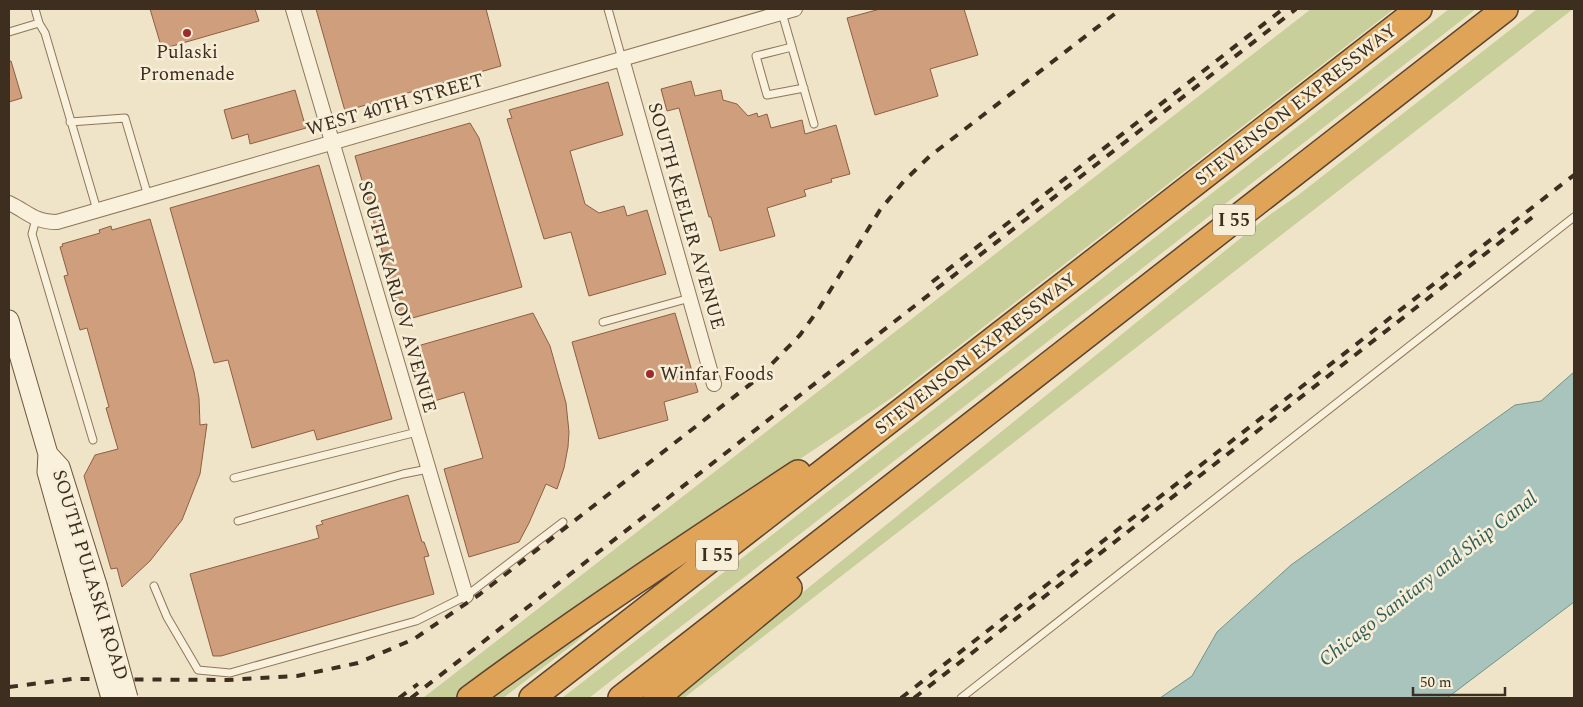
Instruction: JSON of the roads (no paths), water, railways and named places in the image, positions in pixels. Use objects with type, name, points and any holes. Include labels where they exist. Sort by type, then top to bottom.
[{"type":"highway","name":"STEVENSON EXPRESSWAY","points":[[532,698],[1419,9]]},
{"type":"highway","name":"I 55","points":[[621,698],[1505,9]]},
{"type":"highway","points":[[471,698],[516,664],[680,550],[814,463],[902,412]]},
{"type":"highway","points":[[656,698],[893,503],[964,430]]},
{"type":"main road","name":"SOUTH PULASKI ROAD","points":[[9,320],[48,454],[47,472],[111,698]]},
{"type":"main road","name":"SOUTH PULASKI ROAD","points":[[48,454],[60,467],[97,585],[128,698]]},
{"type":"street","name":"SOUTH KARLOV AVENUE","points":[[293,9],[416,432],[466,596]]},
{"type":"street","name":"WEST 40TH STREET","points":[[9,203],[36,219],[46,222],[57,222],[788,11]]},
{"type":"street","name":"SOUTH KEELER AVENUE","points":[[622,59],[714,384]]},
{"type":"lane","points":[[35,9],[39,23],[45,33],[97,210]]},
{"type":"lane","points":[[608,9],[622,59]]},
{"type":"lane","points":[[788,11],[792,47],[814,124]]},
{"type":"lane","points":[[9,32],[39,23]]},
{"type":"lane","points":[[792,47],[756,56],[767,95],[804,88]]},
{"type":"lane","points":[[70,122],[125,118],[148,196]]},
{"type":"lane","points":[[961,698],[1574,217]]},
{"type":"lane","points":[[36,219],[32,234],[93,440]]},
{"type":"lane","points":[[603,322],[690,298]]},
{"type":"lane","points":[[234,478],[416,432]]},
{"type":"lane","points":[[238,521],[403,474],[428,469]]},
{"type":"lane","points":[[154,586],[167,616],[198,670],[230,673],[416,621],[466,596],[563,522]]},
{"type":"water","name":"Chicago Sanitary and Ship Canal","points":[[1574,372],[1574,602],[1447,698],[1160,698],[1192,676],[1217,632],[1291,565],[1515,405],[1541,401]]},
{"type":"railway","points":[[9,687],[72,679],[227,680],[297,676],[358,663],[414,639],[480,594],[757,379],[800,335],[818,310],[880,210],[904,181],[930,156],[1121,9]]},
{"type":"railway","points":[[932,282],[1283,9]]},
{"type":"railway","points":[[411,698],[1296,9]]},
{"type":"railway","points":[[901,698],[1574,175]]},
{"type":"railway","points":[[914,698],[1539,212]]},
{"type":"railway","points":[[399,698],[418,684]]},
{"type":"place","name":"Pulaski Promenade","points":[[187,33]]},
{"type":"place","name":"Winfar Foods","points":[[650,374]]}]
